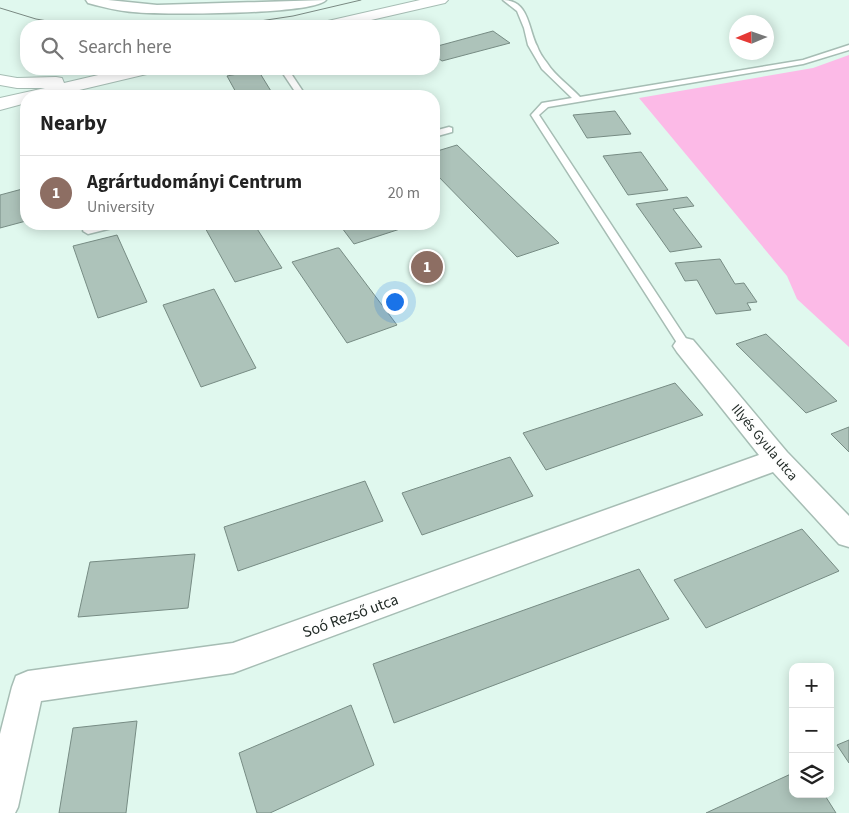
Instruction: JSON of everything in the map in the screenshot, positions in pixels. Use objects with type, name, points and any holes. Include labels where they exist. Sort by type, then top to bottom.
[{"type":"main road","points":[[352,20],[440,0]]},
{"type":"main road","points":[[57,90],[117,75]]},
{"type":"main road","points":[[0,80],[17,83],[112,76]]},
{"type":"main road","points":[[0,104],[20,99]]},
{"type":"street","points":[[93,0],[124,8],[148,9],[280,8],[319,0]]},
{"type":"street","name":"Illyés Gyula utca","points":[[685,346],[778,459],[849,535]]},
{"type":"street","name":"Soó Rezső utca","points":[[0,807],[28,687],[233,658],[778,459]]},
{"type":"lane","points":[[506,0],[520,10],[528,28],[532,45],[544,67],[578,99]]},
{"type":"lane","points":[[685,346],[535,115],[545,105],[803,62],[849,47]]},
{"type":"lane","points":[[288,75],[298,90]]},
{"type":"lane","points":[[440,132],[449,130]]},
{"type":"lane","points":[[88,231],[92,230]]},
{"type":"shaded area","points":[[849,55],[849,347],[797,299],[787,276],[639,98],[813,68]]},
{"type":"building","points":[[493,31],[510,43],[442,61],[440,60],[440,45]]},
{"type":"building","points":[[261,75],[270,90],[235,90],[227,76]]},
{"type":"building","points":[[615,111],[631,134],[587,138],[573,115]]},
{"type":"building","points":[[457,145],[559,243],[517,257],[440,178],[440,150]]},
{"type":"building","points":[[641,152],[668,190],[628,195],[603,156]]},
{"type":"building","points":[[20,190],[20,223],[0,228],[0,195]]},
{"type":"building","points":[[687,197],[694,206],[673,209],[702,247],[670,252],[636,204]]},
{"type":"building","points":[[206,230],[258,230],[282,268],[235,282]]},
{"type":"building","points":[[344,230],[397,230],[354,244]]},
{"type":"building","points":[[117,235],[147,302],[98,318],[73,246]]},
{"type":"building","points":[[339,248],[397,325],[347,343],[292,262]]},
{"type":"building","points":[[720,259],[735,284],[744,283],[757,302],[747,303],[751,310],[716,314],[697,280],[685,281],[675,263]]},
{"type":"building","points":[[214,289],[256,368],[201,387],[163,305]]},
{"type":"building","points":[[766,334],[837,401],[806,413],[736,344]]},
{"type":"building","points":[[675,383],[703,415],[546,470],[523,433]]},
{"type":"building","points":[[849,427],[849,452],[831,434]]},
{"type":"building","points":[[510,457],[533,496],[422,535],[402,493]]},
{"type":"building","points":[[365,481],[383,521],[238,571],[224,527]]},
{"type":"building","points":[[802,529],[839,571],[706,628],[674,580]]},
{"type":"building","points":[[195,554],[188,608],[78,617],[90,562]]},
{"type":"building","points":[[639,569],[669,619],[394,723],[373,664]]},
{"type":"building","points":[[351,705],[374,765],[270,813],[257,813],[239,753]]},
{"type":"building","points":[[137,721],[126,813],[59,813],[73,728]]},
{"type":"building","points":[[849,740],[849,763],[837,745]]},
{"type":"building","points":[[789,775],[789,798],[827,798],[836,813],[706,813]]},
{"type":"tram line","points":[[267,20],[293,16],[361,0]]},
{"type":"tram line","points":[[0,8],[42,20]]},
{"type":"place","name":"Agrártudományi Centrum","points":[[427,267]]}]
